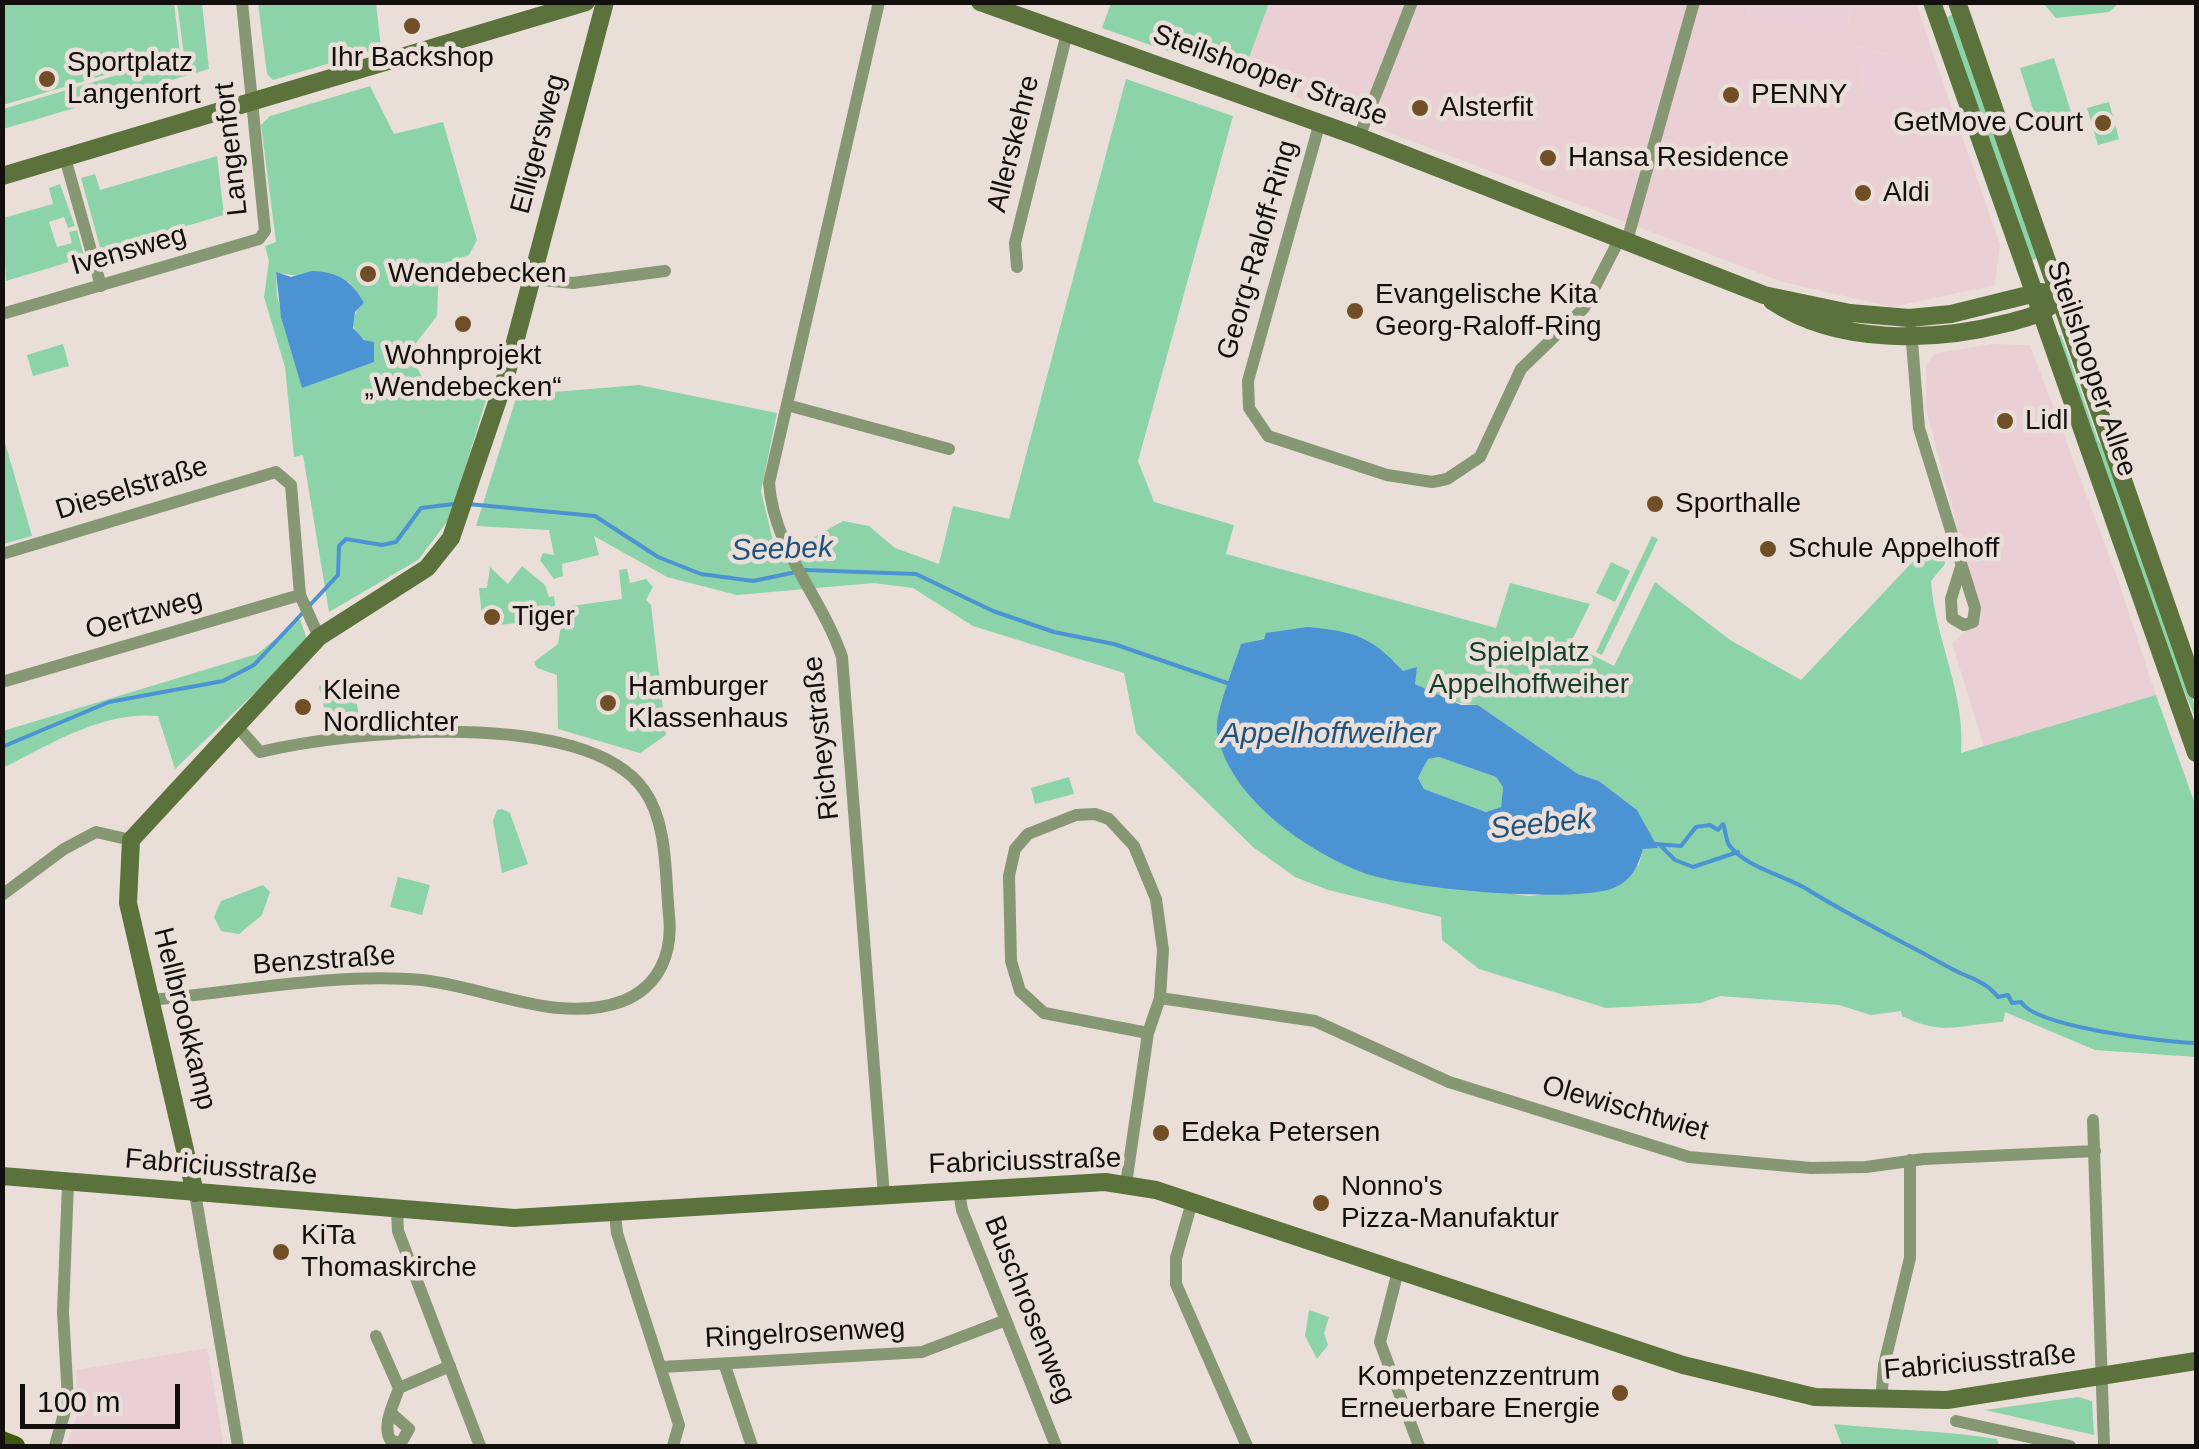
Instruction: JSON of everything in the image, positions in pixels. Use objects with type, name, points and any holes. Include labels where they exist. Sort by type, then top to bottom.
[{"type":"main road","points":[[2,1440],[16,1446]]},
{"type":"street","name":"Langenfort","points":[[242,2],[265,230]]},
{"type":"street","points":[[2,176],[586,2]]},
{"type":"street","name":"Elligersweg","points":[[131,840],[319,636],[426,568],[459,522],[532,278],[605,2]]},
{"type":"street","name":"Richeystraße","points":[[879,2],[769,483],[774,522],[842,657],[884,1196]]},
{"type":"street","name":"Steilshooper Straße","points":[[980,2],[1360,136],[1764,294],[1850,313],[1909,318],[1951,314],[2036,293],[2058,294]]},
{"type":"street","points":[[1360,136],[1412,2]]},
{"type":"street","points":[[1624,240],[1694,2]]},
{"type":"street","name":"Steilshooper Allee","points":[[1932,2],[2196,753]]},
{"type":"street","name":"Steilshooper Allee","points":[[1958,2],[2196,690]]},
{"type":"street","name":"Allerskehre","points":[[1017,267],[1015,243],[1067,34]]},
{"type":"street","name":"Georg-Raloff-Ring","points":[[1320,122],[1248,381],[1252,415],[1277,440],[1411,480],[1439,482],[1463,472],[1480,457],[1521,369],[1584,308],[1624,240]]},
{"type":"street","points":[[64,158],[100,286]]},
{"type":"street","name":"Ivensweg","points":[[2,314],[259,240],[265,230]]},
{"type":"street","points":[[532,278],[573,283],[665,272]]},
{"type":"street","name":"Steilshooper Straße","points":[[1764,294],[1786,310],[1814,320],[1912,338],[1981,329],[2042,312]]},
{"type":"street","points":[[2042,312],[2058,294]]},
{"type":"street","points":[[1909,318],[1919,428],[1962,567]]},
{"type":"street","points":[[787,405],[949,449]]},
{"type":"street","name":"Dieselstraße","points":[[2,554],[276,472],[291,485],[304,606]]},
{"type":"street","points":[[304,606],[319,636]]},
{"type":"street","name":"Oertzweg","points":[[2,682],[304,606]]},
{"type":"street","name":"Benzstraße","points":[[151,1000],[380,979],[424,980],[564,1009],[617,1003],[640,992],[658,976],[668,950],[670,928],[659,822],[643,788],[621,767],[550,741],[440,731],[310,740],[260,752],[234,724]]},
{"type":"street","points":[[1126,1184],[1148,1034],[1160,998],[1163,950],[1156,898],[1127,834],[1109,818],[1087,813],[1020,840],[1008,876],[1012,972],[1023,996],[1044,1013],[1148,1034]]},
{"type":"street","points":[[2,895],[64,849],[96,832],[131,840]]},
{"type":"street","name":"Hellbrookkamp","points":[[131,840],[126,879],[128,903],[195,1194],[238,1446]]},
{"type":"street","name":"Olewischtwiet","points":[[1160,998],[1316,1021],[1449,1082],[1689,1158],[1811,1168],[2094,1151]]},
{"type":"street","points":[[2093,1120],[2104,1446]]},
{"type":"street","points":[[1882,1401],[1884,1365],[1910,1258],[1910,1160]]},
{"type":"street","name":"Fabriciusstraße","points":[[2,1176],[397,1212],[536,1218],[1126,1184],[1752,1384],[1816,1397],[1882,1401],[1961,1398],[2196,1361]]},
{"type":"street","points":[[55,1446],[68,1400],[63,1308],[68,1183]]},
{"type":"street","name":"Buschrosenweg","points":[[959,1191],[962,1210],[1056,1446]]},
{"type":"street","points":[[1192,1202],[1176,1258],[1176,1284],[1247,1446]]},
{"type":"street","points":[[397,1212],[398,1231],[480,1446]]},
{"type":"street","points":[[614,1214],[679,1426],[672,1446]]},
{"type":"street","points":[[1398,1271],[1380,1342],[1419,1446]]},
{"type":"street","name":"Ringelrosenweg","points":[[662,1367],[922,1352],[1006,1320]]},
{"type":"street","points":[[376,1336],[399,1388],[391,1413]]},
{"type":"street","points":[[399,1388],[450,1366]]},
{"type":"street","points":[[725,1366],[752,1446]]},
{"type":"street","name":"Fabriciusstraße","points":[[1956,1421],[2070,1446]]},
{"type":"shaded area","points":[[1269,3],[1750,3],[1747,15],[1845,37],[1853,3],[1916,3],[1938,68],[1854,45],[1866,103],[1945,88],[2000,244],[1995,285],[1892,307],[1783,282],[1242,77]]},
{"type":"shaded area","points":[[1750,3],[1853,3],[1845,36],[1850,39],[1747,16]]},
{"type":"shaded area","points":[[1853,45],[1938,68],[1945,88],[1866,103]]},
{"type":"shaded area","points":[[1992,344],[2030,345],[2115,571],[2156,695],[1984,747],[1952,643],[1981,618],[1926,409],[1926,365],[1935,353]]},
{"type":"shaded area","points":[[207,1348],[224,1446],[67,1446],[78,1411],[76,1370]]},
{"type":"green space","points":[[1111,2],[1269,3],[1242,77],[1102,28]]},
{"type":"green space","points":[[2043,2],[2119,3],[2109,12],[2056,18]]},
{"type":"green space","name":"Sportplatz Langenfort","points":[[2,3],[174,3],[180,53],[3,105]]},
{"type":"green space","points":[[177,3],[202,3],[209,69],[3,129],[3,109],[184,55]]},
{"type":"green space","points":[[258,3],[376,3],[381,48],[273,80],[267,74]]},
{"type":"green space","points":[[1953,14],[2037,258],[2031,261],[1943,19]]},
{"type":"green space","points":[[2054,58],[2072,115],[2038,125],[2020,68]]},
{"type":"green space","name":"Spielplatz Appelhoffweiher","points":[[1126,79],[1233,116],[1138,461],[1154,502],[1234,525],[1226,554],[1496,628],[1510,583],[1590,604],[1570,644],[1614,666],[1655,582],[1730,640],[1801,680],[1937,536],[1945,564],[1931,581],[1959,710],[1961,753],[2156,695],[2196,807],[2196,1057],[2095,1050],[2005,1012],[2003,1022],[1942,1028],[1902,1016],[1901,1011],[1871,1015],[1839,1005],[1720,996],[1701,1003],[1606,1008],[1479,969],[1442,940],[1441,917],[1328,890],[1295,877],[1253,847],[1136,733],[1124,673],[973,626],[913,588],[874,583],[737,595],[667,577],[594,536],[599,555],[562,564],[563,576],[554,579],[540,560],[543,553],[554,555],[549,530],[476,526],[517,395],[639,385],[777,413],[761,491],[777,558],[843,521],[869,526],[895,548],[939,564],[953,506],[1009,519]],"holes":[[[1265,638],[1394,661],[1403,672],[1417,668],[1412,682],[1444,698],[1478,705],[1578,774],[1599,781],[1637,810],[1647,830],[1639,865],[1581,891],[1529,896],[1362,873],[1216,728],[1241,645]]]},
{"type":"green space","points":[[370,86],[394,134],[443,122],[477,240],[469,255],[439,265],[437,316],[409,352],[424,381],[486,400],[450,518],[418,560],[329,612],[303,455],[294,457],[285,367],[264,297],[269,261],[265,246],[276,242],[261,125],[270,116]],"holes":[[[276,273],[349,282],[364,303],[353,321],[356,332],[374,343],[302,388],[277,296]]]},
{"type":"green space","name":"GetMove Court","points":[[2109,102],[2119,139],[2098,145],[2087,108]]},
{"type":"green space","points":[[217,156],[224,215],[101,251],[81,178],[95,174],[100,190]]},
{"type":"green space","points":[[60,184],[75,226],[68,228],[64,217],[49,222],[57,247],[72,243],[69,232],[77,230],[88,271],[74,276],[69,262],[6,281],[3,218],[53,204],[49,188]]},
{"type":"green space","points":[[2061,335],[2098,440],[2109,458],[2196,708],[2196,720],[2160,631],[2057,336]]},
{"type":"green space","points":[[63,344],[69,366],[33,376],[27,355]]},
{"type":"green space","points":[[3,436],[32,536],[2,544]]},
{"type":"green space","points":[[1652,536],[1658,539],[1602,655],[1596,652]]},
{"type":"green space","points":[[1611,562],[1630,571],[1615,602],[1596,593]]},
{"type":"green space","points":[[522,566],[545,585],[549,597],[554,596],[557,620],[483,626],[479,588],[487,588],[490,567],[508,584]]},
{"type":"green space","points":[[627,569],[630,583],[646,579],[653,587],[646,600],[651,605],[666,735],[640,753],[558,729],[557,675],[537,668],[534,662],[558,644],[564,607],[622,599],[619,570]]},
{"type":"green space","points":[[300,619],[308,642],[175,769],[158,716],[97,724],[3,768],[3,731],[257,654]]},
{"type":"green space","points":[[332,683],[339,699],[355,696],[362,729],[329,729],[319,686]]},
{"type":"green space","points":[[1439,757],[1496,777],[1503,787],[1501,807],[1486,812],[1424,789],[1418,778],[1428,759]]},
{"type":"green space","points":[[1069,777],[1074,794],[1035,804],[1031,788]]},
{"type":"green space","points":[[497,810],[510,813],[528,864],[502,873],[493,821]]},
{"type":"green space","points":[[398,877],[430,885],[422,915],[390,907]]},
{"type":"green space","points":[[263,885],[270,892],[262,915],[239,934],[221,931],[214,917],[221,901]]},
{"type":"green space","points":[[1309,1310],[1329,1317],[1324,1333],[1328,1345],[1317,1359],[1305,1336]]},
{"type":"green space","points":[[2078,1397],[2092,1401],[2094,1435],[1985,1410]]},
{"type":"green space","points":[[1834,1424],[1977,1436],[1997,1439],[1999,1446],[1842,1446]]},
{"type":"water","points":[[312,271],[343,279],[359,295],[364,303],[355,312],[353,328],[364,340],[374,342],[374,362],[302,388],[281,317],[276,272],[291,277]]},
{"type":"water","name":"Appelhoffweiher","points":[[1307,627],[1337,631],[1371,643],[1403,671],[1417,667],[1415,684],[1461,705],[1478,705],[1578,774],[1599,781],[1637,810],[1658,848],[1643,849],[1633,873],[1618,886],[1560,895],[1412,884],[1361,872],[1316,850],[1252,799],[1224,756],[1217,732],[1222,702],[1241,644],[1264,639],[1266,633]],"holes":[[[1439,757],[1496,777],[1503,787],[1501,807],[1486,812],[1424,789],[1418,778],[1428,759]]]},
{"type":"waterway","name":"Seebek","points":[[2,747],[109,702],[223,681],[254,665],[338,575],[339,546],[346,539],[382,545],[396,542],[421,508],[454,504]]},
{"type":"waterway","name":"Seebek","points":[[468,504],[595,516],[658,557],[701,574],[753,581],[796,572]]},
{"type":"waterway","name":"Seebek","points":[[805,570],[916,574],[993,611],[1054,632],[1114,644],[1230,684]]},
{"type":"waterway","name":"Seebek","points":[[1655,844],[1681,846],[1696,827],[1710,825],[1718,830],[1723,824],[1729,845],[1746,860],[1983,983],[1998,997],[2008,995],[2012,1003],[2021,1002],[2031,1011],[2074,1026],[2196,1043]]},
{"type":"waterway","name":"Seebek","points":[[1660,845],[1675,860],[1693,867],[1738,852]]},
{"type":"place","name":"Ihr Backshop","points":[[412,26]]},
{"type":"place","name":"Sportplatz Langenfort","points":[[47,79]]},
{"type":"place","name":"PENNY","points":[[1731,95]]},
{"type":"place","name":"Alsterfit","points":[[1420,108]]},
{"type":"place","name":"GetMove Court","points":[[2103,123]]},
{"type":"place","name":"Hansa Residence","points":[[1548,158]]},
{"type":"place","name":"Aldi","points":[[1863,193]]},
{"type":"place","name":"Wendebecken","points":[[368,274]]},
{"type":"place","name":"Evangelische Kita Georg-Raloff-Ring","points":[[1355,311]]},
{"type":"place","name":"Wohnprojekt „Wendebecken“","points":[[463,324]]},
{"type":"place","name":"Lidl","points":[[2005,421]]},
{"type":"place","name":"Sporthalle","points":[[1655,504]]},
{"type":"place","name":"Schule Appelhoff","points":[[1768,549]]},
{"type":"place","name":"Tiger","points":[[492,617]]},
{"type":"place","name":"Hamburger Klassenhaus","points":[[608,703]]},
{"type":"place","name":"Kleine Nordlichter","points":[[303,707]]},
{"type":"place","name":"Edeka Petersen","points":[[1161,1133]]},
{"type":"place","name":"Nonno's Pizza-Manufaktur","points":[[1321,1203]]},
{"type":"place","name":"KiTa Thomaskirche","points":[[281,1252]]},
{"type":"place","name":"Kompetenzzentrum Erneuerbare Energie","points":[[1620,1393]]}]
